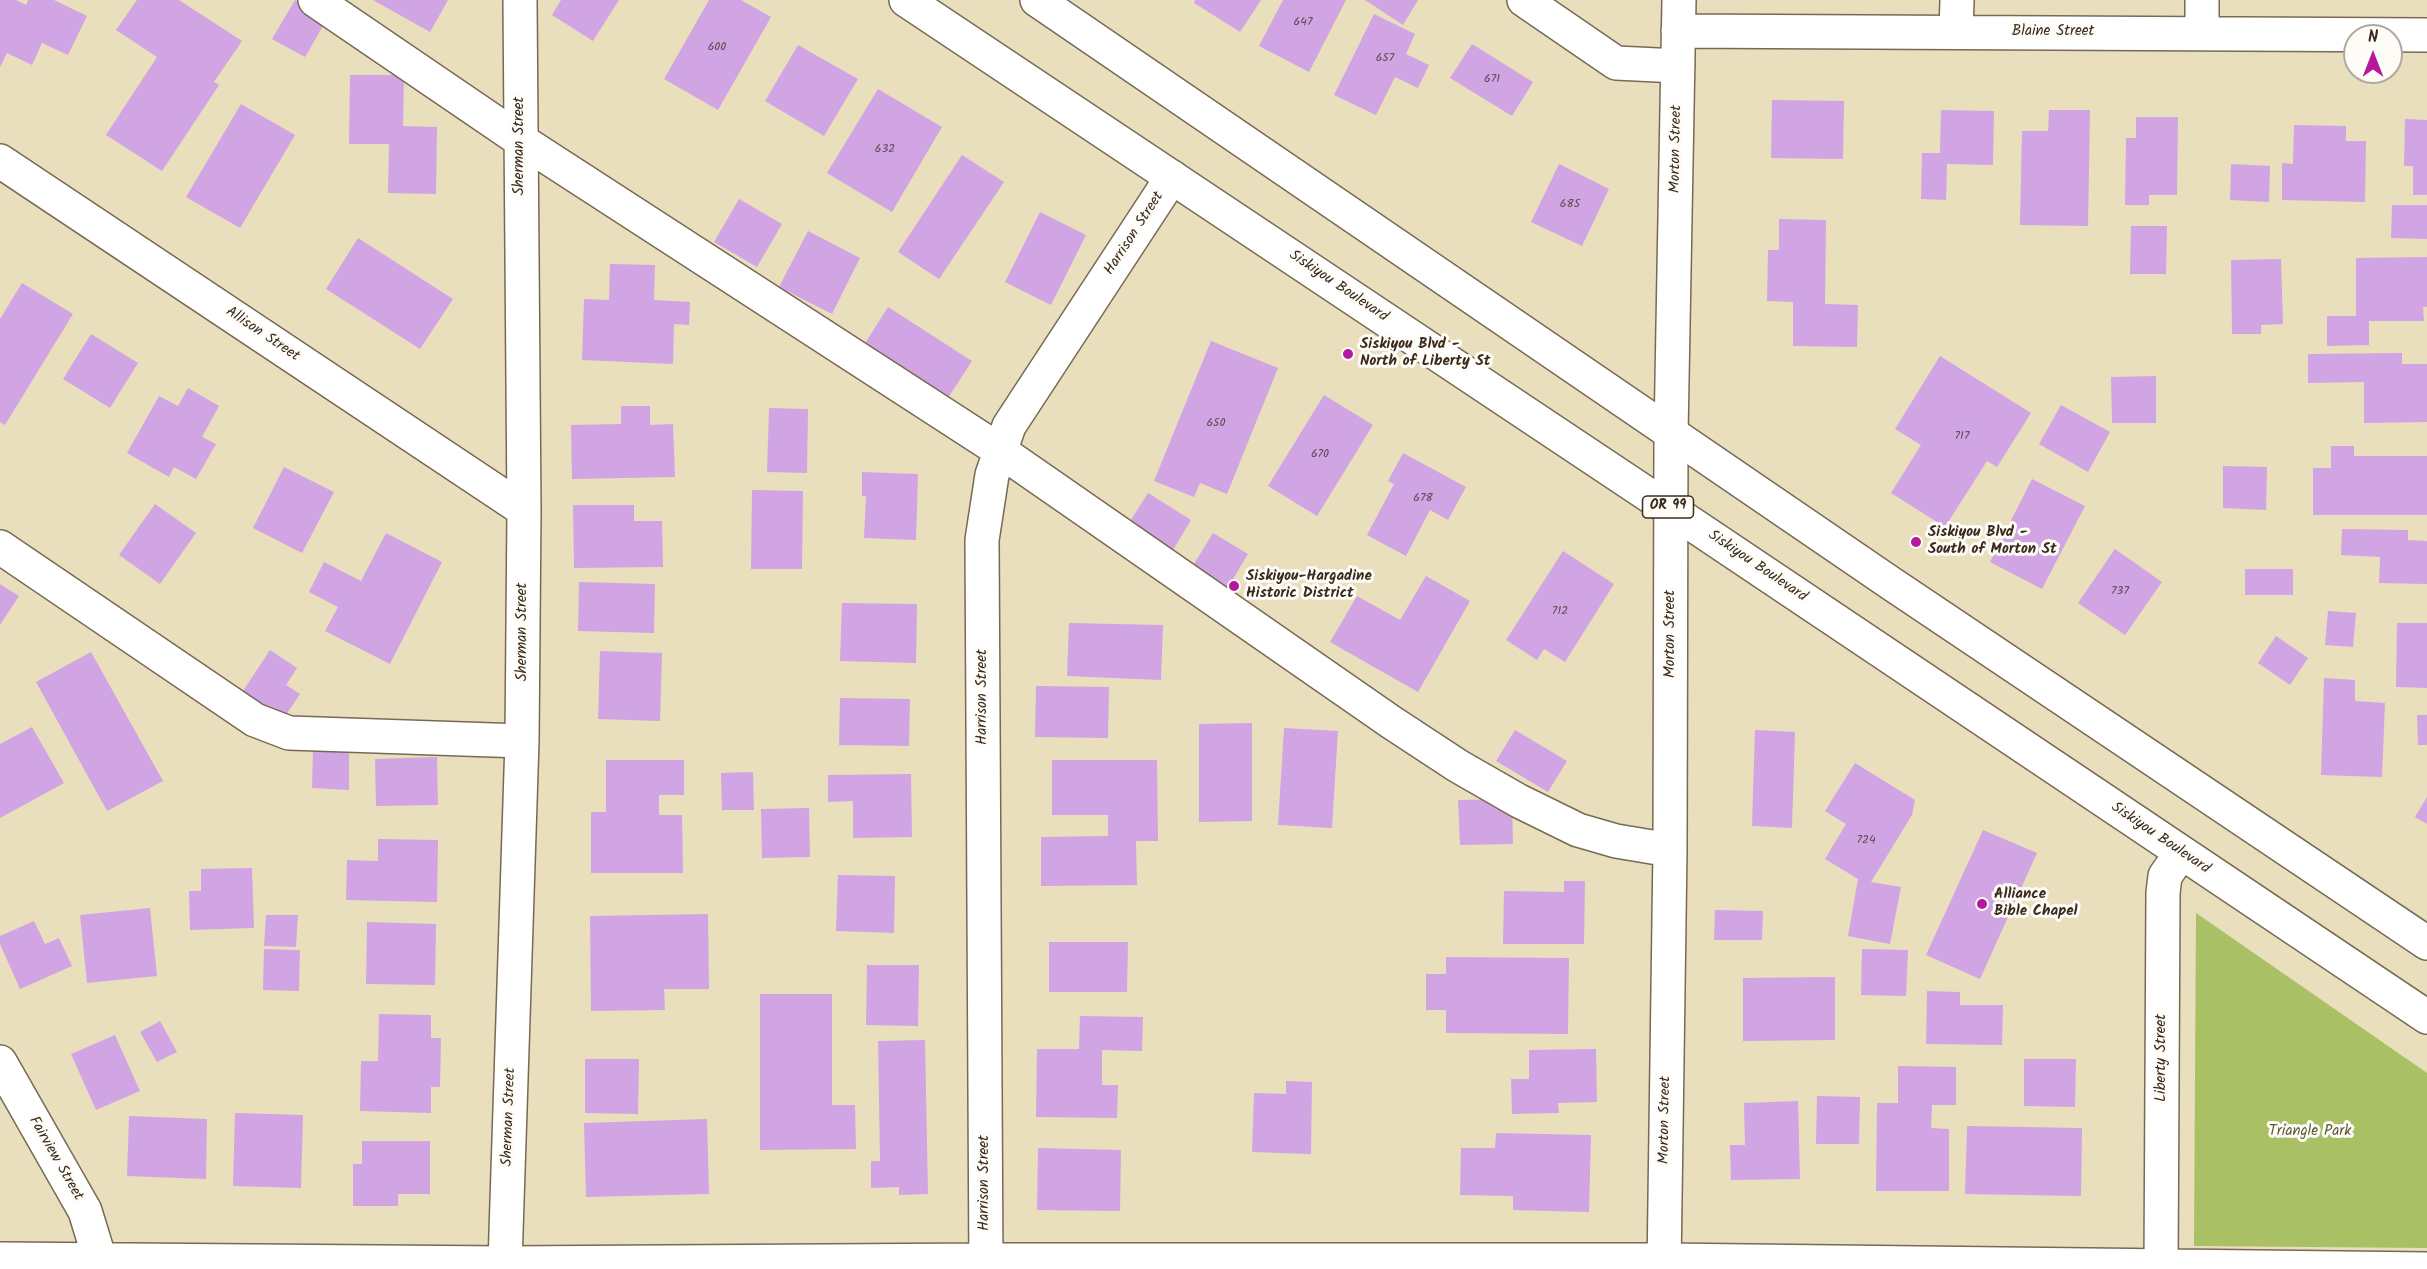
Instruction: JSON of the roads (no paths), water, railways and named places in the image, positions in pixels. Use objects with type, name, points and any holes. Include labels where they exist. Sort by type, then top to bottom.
[{"type":"street","points":[[315,0],[519,139],[999,450],[1458,766],[1519,801],[1578,830],[1670,850]]},
{"type":"street","name":"Sherman Street","points":[[505,1263],[522,741],[524,510],[519,139],[520,0]]},
{"type":"street","name":"Siskiyou Boulevard","points":[[906,0],[2427,1017]]},
{"type":"street","points":[[1037,0],[1671,434],[2134,748],[2427,943]]},
{"type":"street","points":[[1524,0],[1616,63],[1678,66]]},
{"type":"street","points":[[2202,0],[2202,34]]},
{"type":"street","name":"Morton Street","points":[[1664,1264],[1670,850],[1671,434],[1679,16]]},
{"type":"street","name":"Blaine Street","points":[[1679,16],[1956,16],[2202,34],[2427,35]]},
{"type":"street","name":"Allison Street","points":[[0,161],[524,510]]},
{"type":"street","name":"Harrison Street","points":[[986,1264],[982,540],[992,475],[1009,426],[1172,177]]},
{"type":"street","points":[[0,547],[255,720],[289,733],[522,741]]},
{"type":"street","name":"Liberty Street","points":[[2161,1267],[2163,893],[2165,876],[2181,853]]},
{"type":"street","name":"Fairview Street","points":[[0,1062],[85,1211],[100,1260]]},
{"type":"street","points":[[0,1259],[505,1263],[1664,1264],[2427,1269]]},
{"type":"place","name":"Siskiyou Blvd - North of Liberty St","points":[[1348,354]]},
{"type":"place","name":"Siskiyou Blvd - South of Morton St","points":[[1916,542]]},
{"type":"place","name":"Siskiyou-Hargadine Historic District","points":[[1234,586]]},
{"type":"place","name":"Alliance Bible Chapel","points":[[1982,904]]},
{"type":"park label","name":"Triangle Park","points":[[2310,1132]]}]
